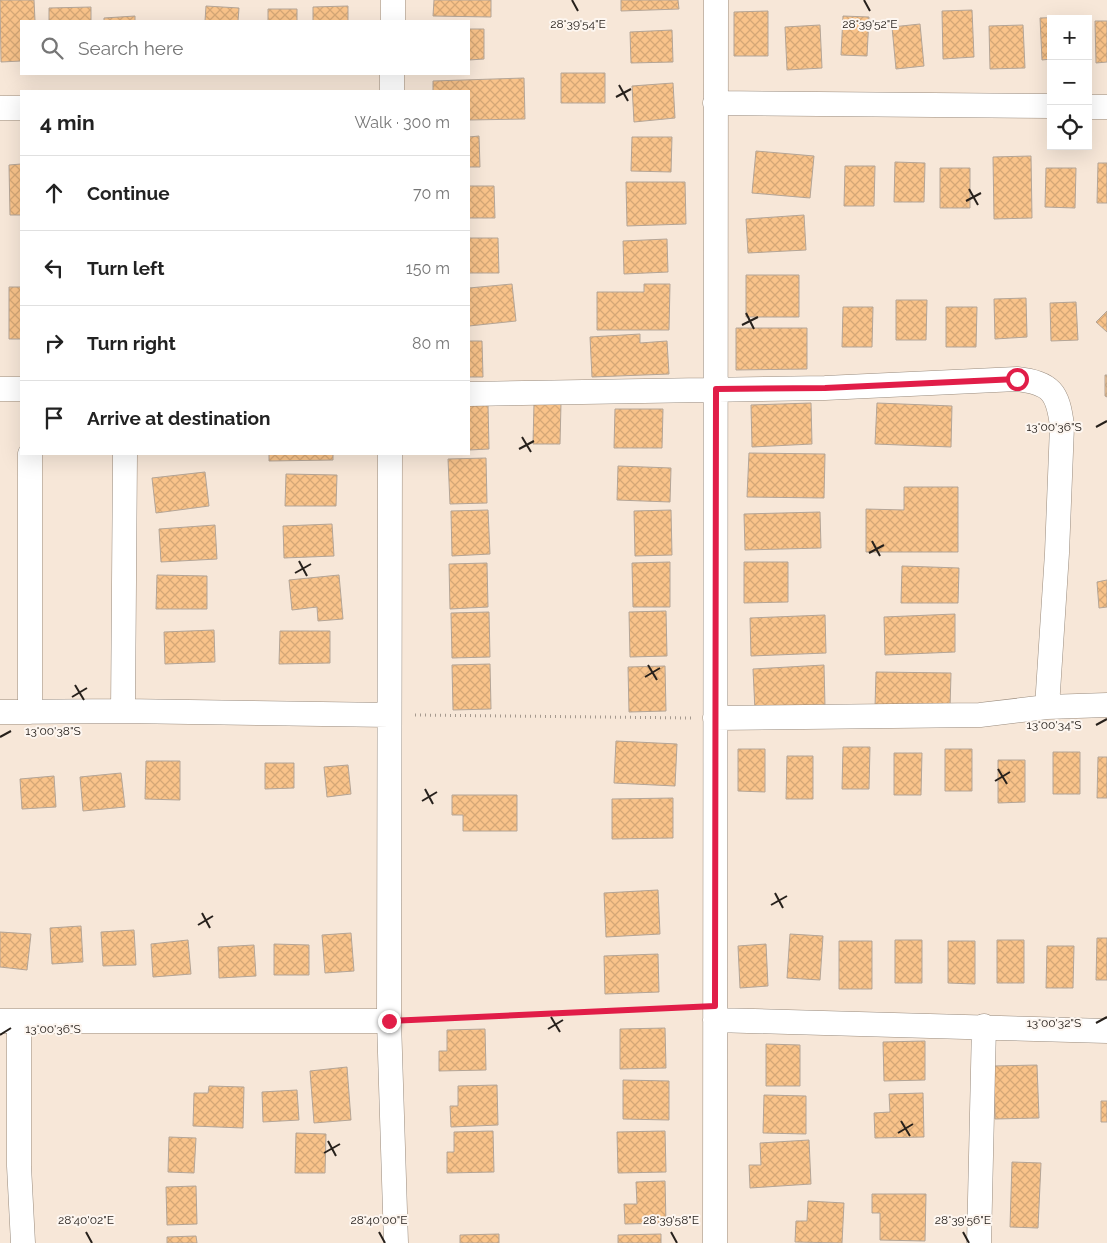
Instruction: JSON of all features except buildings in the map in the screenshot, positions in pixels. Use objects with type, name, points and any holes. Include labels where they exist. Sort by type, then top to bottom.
[{"type":"street","points":[[392,20],[393,0]]},
{"type":"street","points":[[715,1243],[716,0]]},
{"type":"street","points":[[392,75],[392,90]]},
{"type":"street","points":[[715,103],[1047,106]]},
{"type":"street","points":[[1092,107],[1107,107]]},
{"type":"street","points":[[0,108],[20,108]]},
{"type":"street","points":[[470,394],[833,387],[1017,379],[1038,382],[1052,392],[1060,407],[1062,426],[1057,553],[1047,708]]},
{"type":"street","points":[[0,389],[20,389]]},
{"type":"street","points":[[30,455],[30,712]]},
{"type":"street","points":[[122,711],[125,455]]},
{"type":"street","points":[[390,455],[389,1021],[396,1243]]},
{"type":"street","points":[[715,718],[980,715],[1047,708],[1107,705]]},
{"type":"street","points":[[0,712],[122,711],[389,715]]},
{"type":"street","points":[[715,1013],[1107,1031]]},
{"type":"street","points":[[23,1243],[10,1021],[389,1021]]},
{"type":"street","points":[[980,1243],[984,1026]]},
{"type":"path","points":[[389,715],[715,718]]},
{"type":"path","points":[[389,1021],[715,1013]]},
{"type":"route","points":[[389,1021],[715,1006],[716,389],[825,388],[1017,379]]}]
